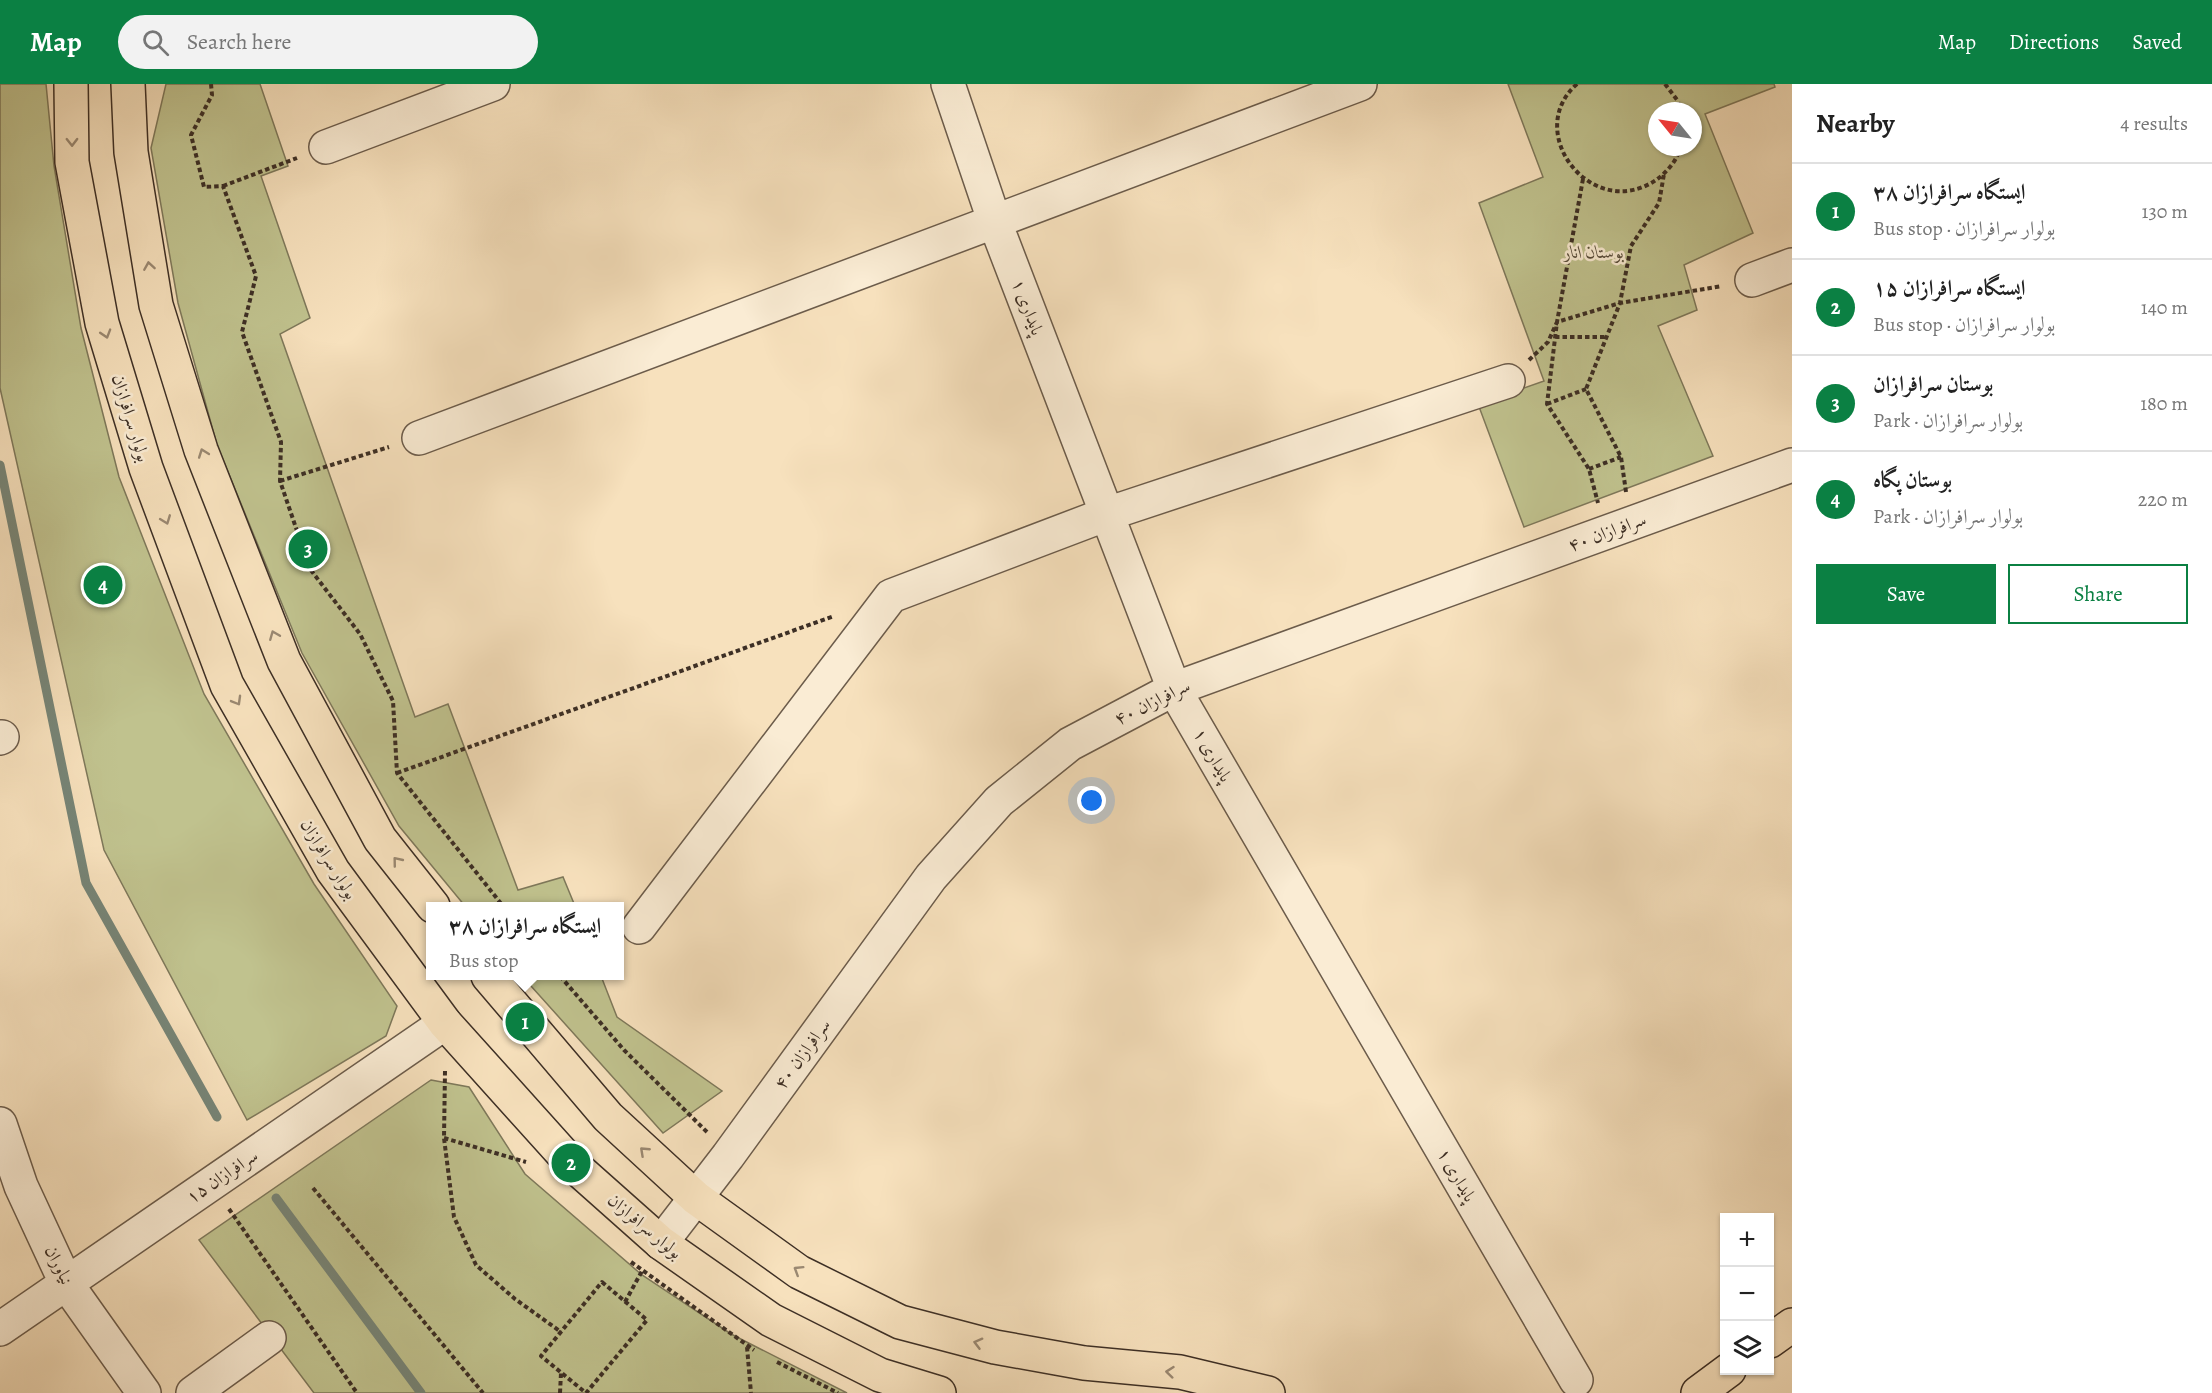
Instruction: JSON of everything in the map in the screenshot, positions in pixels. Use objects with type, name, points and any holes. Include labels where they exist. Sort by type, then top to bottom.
[{"type":"main road","name":"بولوار سرافرازان","points":[[71,84],[72,162],[102,323],[146,468],[227,685],[333,871],[445,1023],[571,1163],[661,1243],[771,1320],[880,1375],[939,1393]]},
{"type":"main road","points":[[128,84],[131,152],[156,305],[201,450],[284,661],[380,839],[430,902]]},
{"type":"main road","points":[[492,980],[608,1118],[696,1198],[799,1272],[900,1322],[995,1347],[1084,1364],[1179,1372],[1268,1393]]},
{"type":"main road","points":[[1774,1338],[1792,1325]]},
{"type":"main road","points":[[1698,1393],[1723,1375]]},
{"type":"street","points":[[326,147],[493,84]]},
{"type":"street","name":"پایداری ۱","points":[[948,84],[994,220],[1174,688],[1576,1380]]},
{"type":"street","points":[[419,438],[1360,84]]},
{"type":"street","points":[[1752,280],[1792,265]]},
{"type":"street","points":[[639,927],[891,596],[1107,514],[1508,381]]},
{"type":"street","name":"سرافرازان ۴۰","points":[[661,1243],[728,1156],[931,877],[999,801],[1070,744],[1174,688],[1792,465]]},
{"type":"street","name":"سرافرازان ۱۵","points":[[0,1329],[445,1023]]},
{"type":"street","name":"نیاوران","points":[[0,1124],[10,1186],[66,1283],[144,1393]]},
{"type":"street","points":[[193,1393],[269,1338]]},
{"type":"path","points":[[211,84],[212,95],[191,135],[204,187],[223,186],[326,147]]},
{"type":"path","points":[[1577,84],[1571,90],[1560,112],[1558,137],[1566,161],[1583,179],[1603,189],[1625,191],[1646,186],[1664,174]]},
{"type":"path","points":[[1665,84],[1678,102]]},
{"type":"path","points":[[1547,404],[1586,389],[1620,303],[1631,246],[1659,203],[1664,174],[1675,156]]},
{"type":"path","points":[[1583,179],[1557,322],[1547,404],[1589,469],[1619,528]]},
{"type":"path","points":[[223,186],[256,276],[242,332],[281,441],[280,481],[309,568],[360,634],[393,701],[397,773],[500,902]]},
{"type":"path","points":[[1508,381],[1548,342],[1557,322],[1620,303],[1752,280]]},
{"type":"path","points":[[1555,337],[1607,337]]},
{"type":"path","points":[[1586,389],[1621,458],[1619,528]]},
{"type":"path","points":[[280,481],[419,438]]},
{"type":"path","points":[[1589,469],[1621,458]]},
{"type":"path","points":[[397,773],[835,616]]},
{"type":"path","points":[[564,980],[624,1050],[691,1113],[728,1156]]},
{"type":"path","points":[[445,1023],[444,1138],[454,1217],[476,1265],[515,1299],[561,1332]]},
{"type":"path","points":[[212,1183],[357,1393]]},
{"type":"path","points":[[313,1188],[483,1393]]},
{"type":"path","points":[[602,1282],[647,1320],[586,1393],[561,1372],[541,1356],[602,1282]]},
{"type":"path","points":[[747,1346],[751,1393]]},
{"type":"path","points":[[560,1393],[561,1372]]},
{"type":"green space","points":[[0,84],[46,84],[54,166],[81,328],[119,477],[204,694],[314,884],[397,1006],[386,1036],[247,1120],[104,850],[0,388]]},
{"type":"green space","points":[[166,84],[260,84],[288,166],[261,176],[310,318],[280,334],[415,717],[448,704],[518,890],[563,877],[573,902],[462,902],[399,826],[302,653],[217,445],[178,303],[151,148]]},
{"type":"green space","name":"بوستان انار","points":[[1508,84],[1774,84],[1775,87],[1705,114],[1753,233],[1684,265],[1697,310],[1658,326],[1713,456],[1524,527],[1478,404],[1544,381],[1479,203],[1543,177]]},
{"type":"green space","points":[[526,980],[603,980],[617,1017],[722,1091],[663,1133]]},
{"type":"green space","points":[[431,1080],[469,1087],[525,1174],[642,1275],[731,1334],[847,1393],[314,1393],[199,1240]]},
{"type":"waterway","points":[[0,465],[86,883],[217,1117]]},
{"type":"waterway","points":[[276,1198],[421,1393]]},
{"type":"place","name":"بوستان سرافرازان","points":[[308,549]]},
{"type":"place","name":"بوستان پگاه","points":[[103,585]]},
{"type":"place","name":"ایستگاه سرافرازان ۳۸","points":[[525,1022]]},
{"type":"place","name":"ایستگاه سرافرازان ۱۵","points":[[571,1163]]}]
